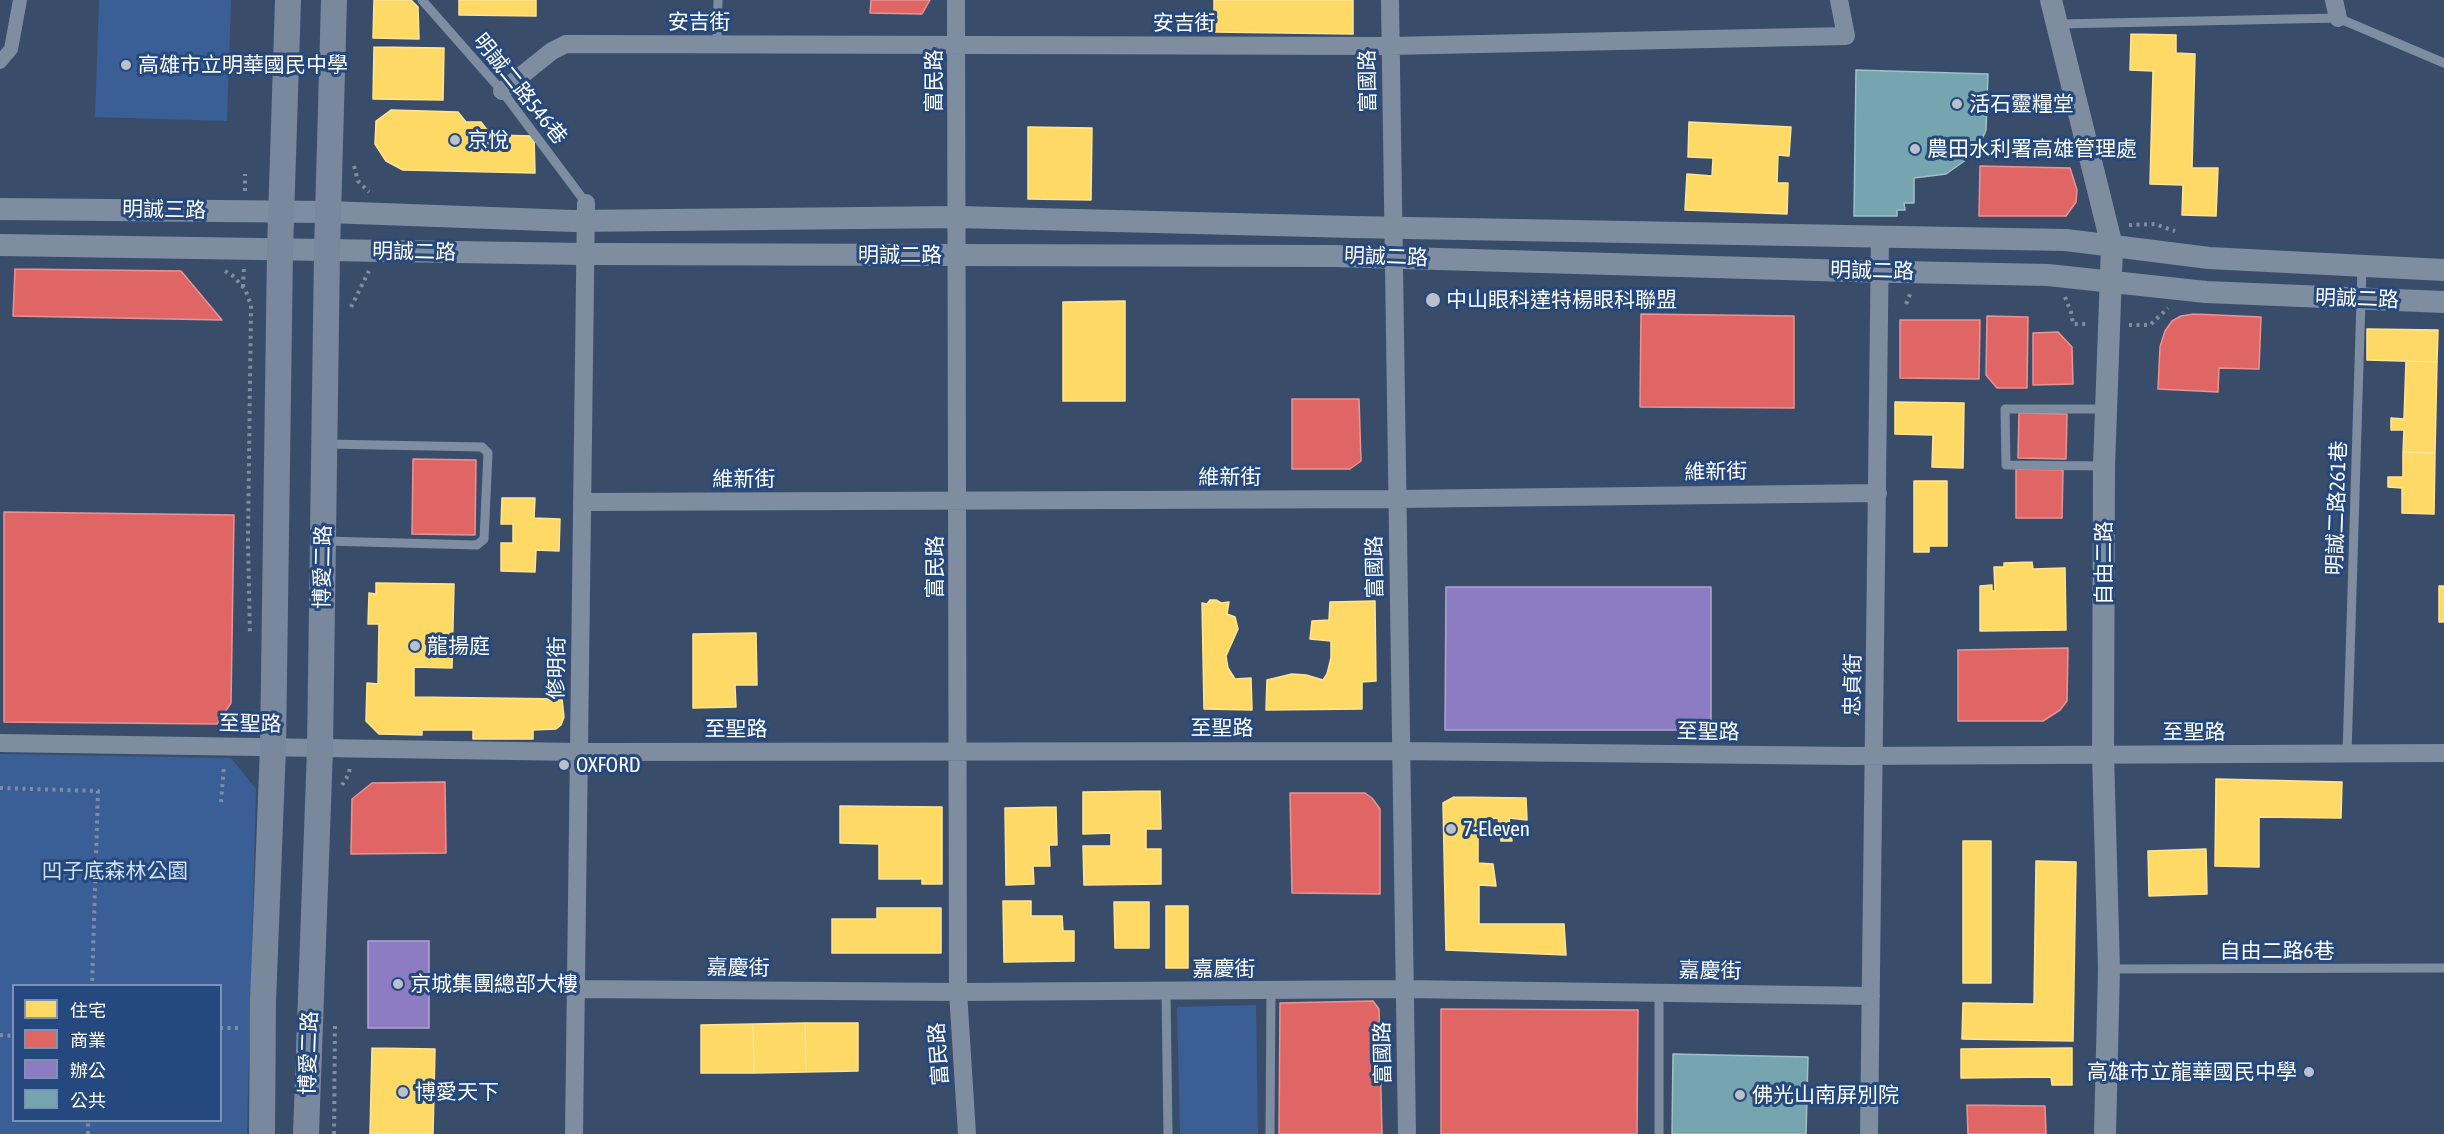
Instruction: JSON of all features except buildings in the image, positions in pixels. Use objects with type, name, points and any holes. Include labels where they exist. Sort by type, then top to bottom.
[{"type":"main road","points":[[262,1134],[263,1001],[273,747],[280,250],[288,0]]},
{"type":"main road","name":"博愛二路","points":[[306,1134],[320,749],[327,251],[334,0]]},
{"type":"street","points":[[0,63],[11,49],[20,0]]},
{"type":"street","name":"富民路","points":[[956,0],[958,992],[967,1134]]},
{"type":"street","name":"富國路","points":[[1389,0],[1407,1134]]},
{"type":"street","name":"安吉街","points":[[502,91],[552,51],[566,44],[1390,46],[1846,36],[1839,0]]},
{"type":"street","name":"自由二路","points":[[2051,0],[2112,246],[2104,466],[2103,755],[2109,969],[2105,1134]]},
{"type":"street","points":[[2334,0],[2338,18]]},
{"type":"street","name":"明誠三路","points":[[0,209],[328,212]]},
{"type":"street","name":"明誠二路","points":[[328,212],[586,212],[957,217],[1393,228],[2066,240],[2209,258],[2362,264],[2444,270]]},
{"type":"street","name":"修明街","points":[[574,1134],[586,212]]},
{"type":"street","name":"忠貞街","points":[[1869,1134],[1880,236]]},
{"type":"street","name":"明誠三路","points":[[0,245],[327,251]]},
{"type":"street","name":"明誠二路","points":[[327,251],[1334,256],[1880,272],[2048,274],[2206,292],[2444,302]]},
{"type":"street","name":"維新街","points":[[582,502],[1397,499],[1878,493]]},
{"type":"street","name":"至聖路","points":[[0,743],[578,752],[1401,751],[1875,756],[2444,753]]},
{"type":"street","name":"嘉慶街","points":[[576,989],[958,992],[1271,992],[1405,989],[1871,996]]},
{"type":"lane","name":"明誠二路546巷","points":[[422,0],[502,91],[586,212]]},
{"type":"lane","points":[[717,44],[718,0]]},
{"type":"lane","points":[[2056,24],[2338,18],[2444,63]]},
{"type":"lane","name":"明誠二路261巷","points":[[2347,754],[2362,264]]},
{"type":"lane","points":[[2104,466],[2006,465],[2005,409],[2106,409]]},
{"type":"lane","points":[[323,541],[477,545],[484,538],[488,453],[482,447],[324,444]]},
{"type":"lane","name":"自由二路6巷","points":[[2109,969],[2444,968]]},
{"type":"lane","points":[[1166,991],[1168,1134]]},
{"type":"lane","points":[[1270,1134],[1271,992]]},
{"type":"lane","points":[[1659,992],[1659,1134]]},
{"type":"path","points":[[220,268],[233,276],[245,289],[251,305],[248,541],[250,642]]},
{"type":"path","points":[[221,802],[225,737],[251,714],[251,709]]},
{"type":"path","points":[[0,788],[98,791],[92,984]]},
{"type":"path","points":[[222,1028],[238,1028]]},
{"type":"green space","points":[[99,0],[231,0],[227,121],[95,117]]},
{"type":"green space","name":"凹子底森林公園","points":[[0,754],[231,758],[256,789],[247,1134],[0,1134]]},
{"type":"green space","points":[[1256,1005],[1258,1134],[1180,1134],[1177,1007]]},
{"type":"place","name":"高雄市立明華國民中學","points":[[126,65]]},
{"type":"place","name":"活石靈糧堂","points":[[1957,104]]},
{"type":"place","name":"京悅","points":[[455,140]]},
{"type":"place","name":"農田水利署高雄管理處","points":[[1915,149]]},
{"type":"place","name":"中山眼科達特楊眼科聯盟","points":[[1433,300]]},
{"type":"place","name":"龍揚庭","points":[[415,646]]},
{"type":"place","name":"OXFORD","points":[[564,765]]},
{"type":"place","name":"7-Eleven","points":[[1451,829]]},
{"type":"place","name":"京城集團總部大樓","points":[[398,984]]},
{"type":"place","name":"高雄市立龍華國民中學","points":[[2309,1072]]},
{"type":"place","name":"博愛天下","points":[[403,1092]]},
{"type":"place","name":"佛光山南屏別院","points":[[1740,1095]]}]
